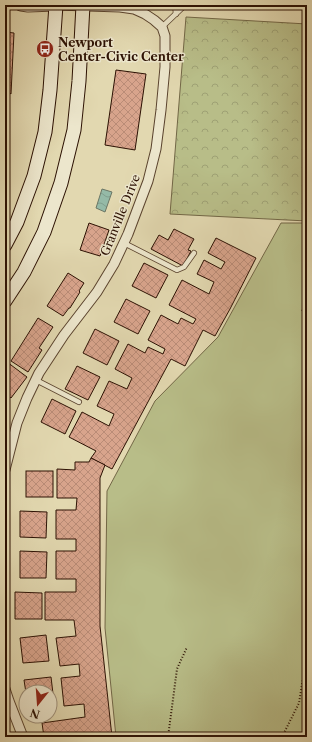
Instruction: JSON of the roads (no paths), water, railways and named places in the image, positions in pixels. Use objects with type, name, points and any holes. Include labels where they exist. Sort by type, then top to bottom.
[{"type":"main road","points":[[5,245],[17,222],[34,176],[45,132],[50,90],[56,5]]},
{"type":"main road","points":[[5,301],[24,272],[44,232],[62,183],[74,130],[79,81],[83,6]]},
{"type":"street","points":[[22,5],[120,7],[134,9],[145,14],[162,27]]},
{"type":"street","name":"Granville Drive","points":[[5,470],[18,422],[36,380],[64,335],[97,292],[114,264],[128,234],[146,188],[156,149],[161,110],[165,36],[162,27]]},
{"type":"street","points":[[5,689],[23,737]]},
{"type":"lane","points":[[175,5],[176,14]]},
{"type":"lane","points":[[162,27],[185,5]]},
{"type":"lane","points":[[124,243],[177,270],[184,267],[194,253]]},
{"type":"lane","points":[[36,380],[79,402]]},
{"type":"water","points":[[102,189],[112,192],[105,212],[96,208]]},
{"type":"place","name":"Newport Center-Civic Center","points":[[45,49]]}]
